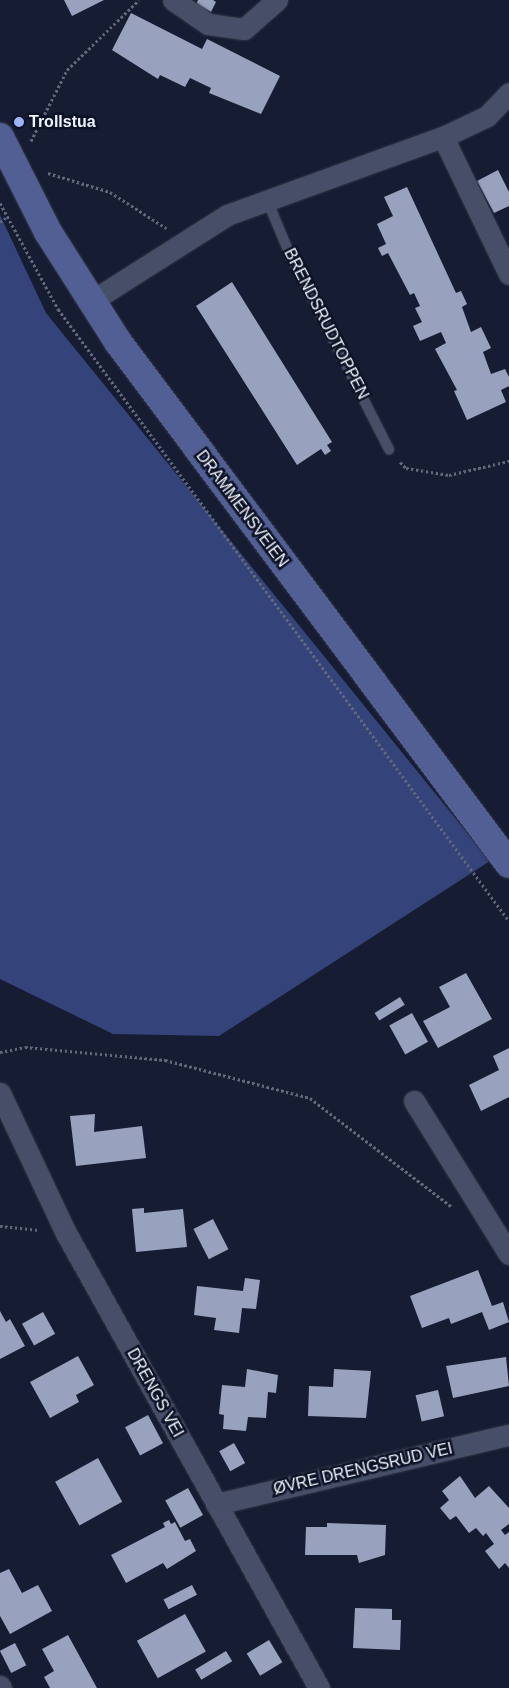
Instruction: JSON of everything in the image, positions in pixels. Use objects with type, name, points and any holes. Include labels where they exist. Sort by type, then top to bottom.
[{"type":"main road","name":"DRAMMENSVEIEN","points":[[0,137],[13,165],[90,302],[509,864]]},
{"type":"street","points":[[173,0],[208,24],[244,29],[277,0]]},
{"type":"street","points":[[90,302],[227,215],[443,137],[487,116],[509,93]]},
{"type":"street","points":[[443,137],[509,274]]},
{"type":"street","name":"DRENGS VEI","points":[[0,1093],[66,1233],[319,1688]]},
{"type":"street","points":[[414,1101],[509,1254]]},
{"type":"street","name":"ØVRE DRENGSRUD VEI","points":[[216,1504],[509,1435]]},
{"type":"lane","name":"BRENDSRUDTOPPEN","points":[[267,199],[291,257],[388,448]]},
{"type":"path","points":[[139,0],[67,70],[32,141],[13,165],[110,192],[169,229],[193,236]]},
{"type":"path","points":[[0,203],[6,218],[58,309],[509,921]]},
{"type":"path","points":[[0,222],[6,218]]},
{"type":"path","points":[[388,448],[406,468],[449,475],[509,462]]},
{"type":"path","points":[[0,1052],[25,1047],[165,1060],[310,1098],[455,1209]]},
{"type":"path","points":[[0,1226],[66,1233]]},
{"type":"shaded area","points":[[0,215],[46,313],[490,861],[219,1036],[113,1034],[0,979]]},
{"type":"building","points":[[64,0],[104,0],[72,16]]},
{"type":"building","points":[[198,0],[213,0],[216,2],[211,12],[196,4]]},
{"type":"building","points":[[131,13],[202,49],[207,39],[280,76],[261,114],[209,93],[211,88],[190,78],[185,87],[160,75],[158,79],[112,50]]},
{"type":"building","points":[[498,170],[509,192],[509,206],[494,213],[477,181]]},
{"type":"building","points":[[407,187],[456,293],[461,291],[467,304],[462,307],[471,332],[481,327],[491,348],[483,352],[491,374],[505,369],[509,377],[509,386],[501,390],[506,402],[467,420],[454,391],[457,390],[435,349],[446,343],[441,332],[420,341],[413,326],[422,322],[415,308],[420,306],[414,293],[410,295],[388,253],[382,256],[378,248],[386,244],[377,224],[393,216],[384,197]]},
{"type":"building","points":[[232,282],[332,442],[327,445],[331,451],[325,455],[321,449],[297,465],[196,306]]},
{"type":"building","points":[[466,973],[492,1019],[438,1048],[423,1021],[450,1007],[439,987]]},
{"type":"building","points":[[400,997],[405,1005],[379,1021],[375,1013]]},
{"type":"building","points":[[412,1013],[428,1042],[405,1054],[389,1026]]},
{"type":"building","points":[[509,1048],[509,1097],[481,1111],[469,1085],[499,1070],[493,1056]]},
{"type":"building","points":[[95,1114],[94,1132],[142,1126],[146,1158],[76,1166],[70,1116]]},
{"type":"building","points":[[144,1208],[144,1213],[183,1209],[187,1247],[136,1252],[132,1209]]},
{"type":"building","points":[[213,1219],[228,1249],[209,1259],[193,1229]]},
{"type":"building","points":[[478,1270],[492,1306],[503,1302],[509,1322],[489,1330],[482,1312],[451,1324],[449,1318],[422,1328],[410,1296]]},
{"type":"building","points":[[245,1278],[260,1280],[256,1309],[242,1308],[239,1333],[214,1330],[216,1318],[194,1315],[197,1286],[243,1291]]},
{"type":"building","points":[[0,1311],[6,1322],[10,1319],[25,1346],[0,1359]]},
{"type":"building","points":[[43,1312],[55,1334],[34,1346],[22,1324]]},
{"type":"building","points":[[78,1356],[94,1385],[76,1395],[79,1402],[50,1418],[30,1382]]},
{"type":"building","points":[[506,1357],[509,1386],[453,1398],[446,1366]]},
{"type":"building","points":[[247,1369],[278,1375],[276,1393],[268,1392],[266,1418],[248,1417],[246,1431],[223,1429],[224,1415],[219,1414],[222,1385],[245,1387]]},
{"type":"building","points":[[334,1369],[371,1371],[366,1418],[308,1416],[309,1386],[333,1387]]},
{"type":"building","points":[[438,1390],[444,1416],[422,1421],[416,1395]]},
{"type":"building","points":[[148,1415],[163,1443],[140,1455],[125,1427]]},
{"type":"building","points":[[234,1443],[245,1463],[230,1471],[219,1451]]},
{"type":"building","points":[[98,1458],[122,1502],[79,1525],[55,1482]]},
{"type":"building","points":[[460,1476],[475,1498],[489,1486],[509,1508],[509,1524],[501,1530],[505,1535],[509,1532],[509,1568],[505,1563],[499,1569],[485,1551],[494,1544],[486,1533],[483,1536],[476,1528],[469,1533],[456,1516],[450,1520],[440,1508],[449,1500],[442,1491]]},
{"type":"building","points":[[188,1488],[203,1515],[180,1528],[165,1501]]},
{"type":"building","points":[[169,1520],[171,1524],[175,1522],[185,1541],[190,1539],[196,1551],[167,1569],[163,1563],[126,1583],[111,1555],[165,1527],[163,1523]]},
{"type":"building","points":[[327,1523],[386,1525],[385,1555],[359,1563],[357,1555],[305,1555],[306,1527],[327,1527]]},
{"type":"building","points":[[9,1569],[22,1593],[38,1585],[52,1611],[10,1634],[0,1616],[0,1573]]},
{"type":"building","points":[[192,1585],[197,1595],[168,1609],[163,1600]]},
{"type":"building","points":[[355,1608],[392,1609],[392,1620],[401,1620],[400,1650],[353,1648]]},
{"type":"building","points":[[185,1614],[206,1652],[158,1678],[137,1641]]},
{"type":"building","points":[[68,1635],[97,1688],[50,1688],[44,1677],[54,1671],[42,1649]]},
{"type":"building","points":[[269,1640],[282,1662],[260,1676],[247,1653]]},
{"type":"building","points":[[15,1643],[26,1665],[11,1673],[0,1651]]},
{"type":"building","points":[[226,1651],[232,1661],[201,1680],[195,1670]]},
{"type":"place","name":"Trollstua","points":[[19,122]]}]
